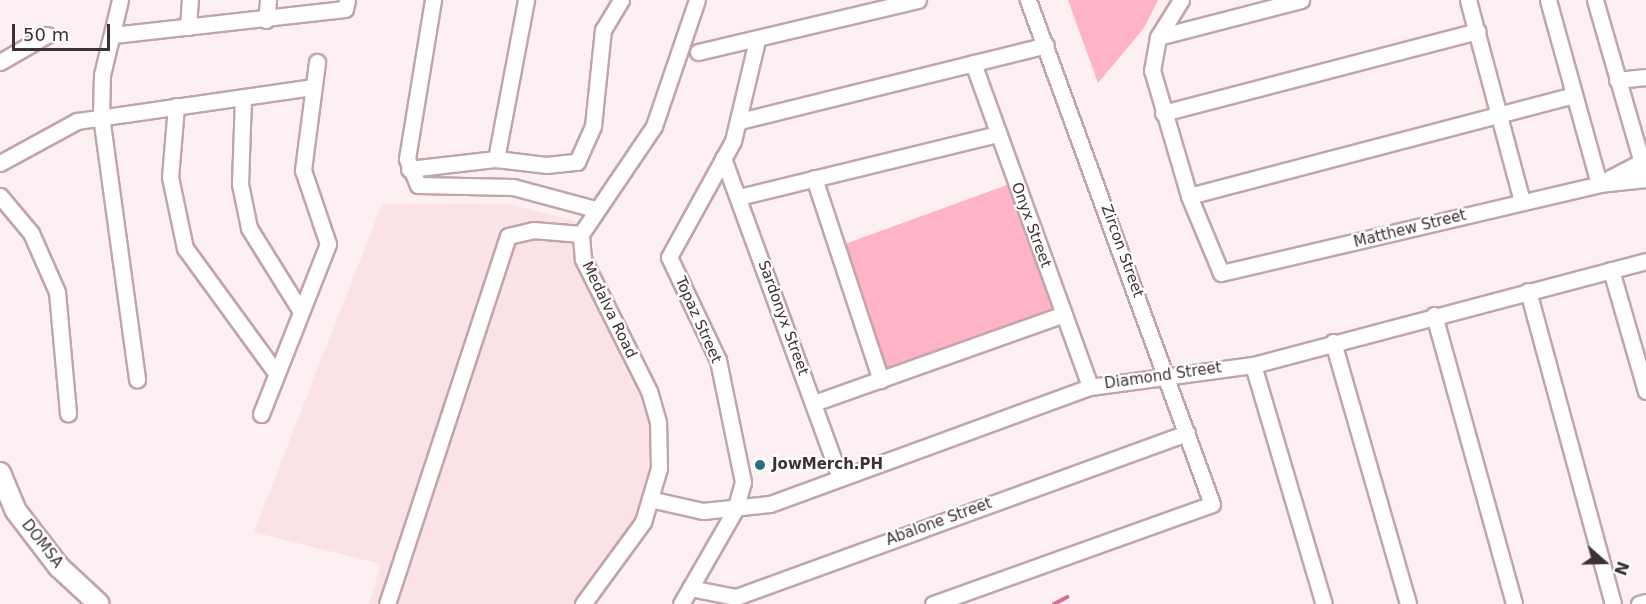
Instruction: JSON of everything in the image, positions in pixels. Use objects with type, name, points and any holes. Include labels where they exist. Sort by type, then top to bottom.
[{"type":"main road","name":"DOMSA","points":[[0,473],[23,520],[59,567],[99,604]]},
{"type":"street","points":[[120,0],[102,75],[101,116],[137,380]]},
{"type":"street","points":[[188,27],[190,0]]},
{"type":"street","points":[[266,20],[267,0]]},
{"type":"street","points":[[113,35],[266,20],[345,9],[347,0]]},
{"type":"street","points":[[433,0],[408,146],[410,169],[423,188],[513,187],[595,209]]},
{"type":"street","points":[[496,159],[526,0]]},
{"type":"street","points":[[410,169],[496,159],[546,165],[577,162],[593,126],[603,30],[621,0]]},
{"type":"street","points":[[387,604],[508,236],[533,230],[581,234],[595,209],[654,126],[688,17],[697,0]]},
{"type":"street","points":[[698,52],[757,40],[918,0]]},
{"type":"street","name":"Zircon Street","points":[[933,604],[1212,504],[1167,374],[1028,0]]},
{"type":"street","points":[[1182,0],[1158,37],[1152,70],[1189,196],[1574,95]]},
{"type":"street","points":[[1158,37],[1301,0]]},
{"type":"street","points":[[1468,0],[1522,201]]},
{"type":"street","points":[[1548,0],[1599,184]]},
{"type":"street","points":[[1595,0],[1644,173]]},
{"type":"street","points":[[1164,113],[1477,31]]},
{"type":"street","points":[[0,62],[47,34]]},
{"type":"street","name":"Topaz Street","points":[[681,604],[735,510],[743,482],[729,402],[718,360],[669,257],[723,158],[740,121],[757,40]]},
{"type":"street","points":[[740,121],[1046,45]]},
{"type":"street","points":[[261,414],[300,310],[328,244],[303,170],[317,62]]},
{"type":"street","name":"Onyx Street","points":[[973,63],[1090,387]]},
{"type":"street","points":[[1617,80],[1646,77]]},
{"type":"street","points":[[0,163],[77,121],[312,87]]},
{"type":"street","points":[[243,98],[240,184],[249,228],[300,310]]},
{"type":"street","points":[[176,106],[170,177],[185,248],[276,373]]},
{"type":"street","points":[[739,197],[998,134]]},
{"type":"street","name":"Sardonyx Street","points":[[723,158],[840,478]]},
{"type":"street","name":"Matthew Street","points":[[1189,196],[1221,273],[1644,173]]},
{"type":"street","points":[[814,178],[881,380]]},
{"type":"street","points":[[0,196],[31,233],[57,292],[68,414]]},
{"type":"street","name":"Medalva Road","points":[[581,234],[583,260],[650,391],[658,422],[654,500],[624,553],[583,604]]},
{"type":"street","name":"Diamond Street","points":[[654,500],[703,511],[735,510],[770,504],[1090,387],[1167,374],[1253,365],[1434,315],[1646,261]]},
{"type":"street","points":[[1611,270],[1646,391]]},
{"type":"street","points":[[1528,291],[1614,604]]},
{"type":"street","points":[[814,403],[1064,314]]},
{"type":"street","points":[[1434,315],[1514,604]]},
{"type":"street","points":[[1333,342],[1408,604]]},
{"type":"street","points":[[1253,365],[1324,604]]},
{"type":"street","name":"Abalone Street","points":[[690,588],[736,597],[1187,433]]},
{"type":"street","points":[[1639,604],[1646,602]]},
{"type":"shaded area","points":[[1068,0],[1158,0],[1144,28],[1098,83]]},
{"type":"shaded area","points":[[1007,185],[1054,313],[888,373],[842,245]]},
{"type":"shaded area","points":[[382,204],[509,204],[575,221],[573,254],[579,272],[641,390],[652,425],[645,505],[574,604],[369,604],[381,564],[254,532]]},
{"type":"waterway","points":[[1054,604],[1067,597]]},
{"type":"place","name":"JowMerch.PH","points":[[760,465]]}]
